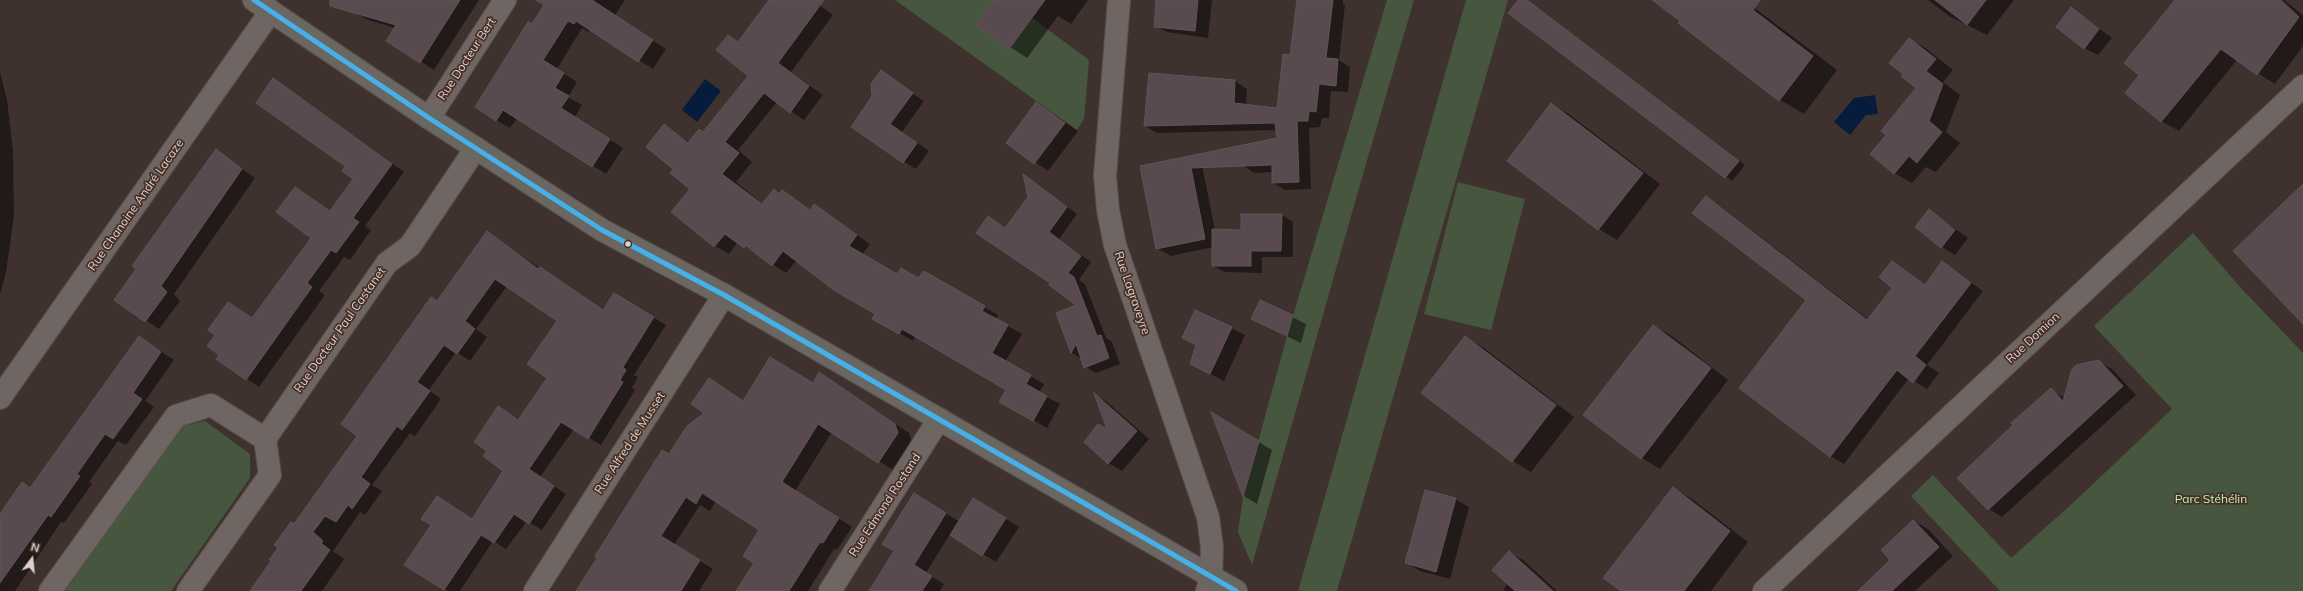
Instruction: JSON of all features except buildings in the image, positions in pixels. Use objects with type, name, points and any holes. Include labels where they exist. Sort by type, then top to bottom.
[{"type":"street","name":"Rue Docteur Bert","points":[[429,118],[505,0]]},
{"type":"street","name":"Rue Lagraveyre","points":[[1119,0],[1105,176],[1108,210],[1115,245],[1208,517],[1212,535],[1209,584]]},
{"type":"street","points":[[263,6],[429,118],[609,234],[724,295],[939,419],[1209,584],[1235,590]]},
{"type":"street","name":"Rue Chanoine André Lacaze","points":[[0,398],[263,6]]},
{"type":"street","name":"Rue Domion","points":[[1764,591],[2303,86]]},
{"type":"street","name":"Rue Docteur Paul Castanet","points":[[265,439],[387,263],[410,246],[476,148]]},
{"type":"street","name":"Rue Alfred de Musset","points":[[535,591],[724,295]]},
{"type":"street","points":[[50,591],[176,416],[211,405],[265,439],[270,475],[188,591]]},
{"type":"street","name":"Rue Edmond Rostand","points":[[830,591],[939,419]]},
{"type":"green space","points":[[895,0],[1008,0],[1089,60],[1084,119],[1077,130]]},
{"type":"green space","points":[[1387,0],[1414,0],[1252,565],[1238,532],[1243,497],[1287,336]]},
{"type":"green space","points":[[1466,0],[1508,0],[1337,591],[1298,591]]},
{"type":"green space","points":[[1458,182],[1525,199],[1491,330],[1424,314]]},
{"type":"green space","name":"Parc Stéhélin","points":[[2193,233],[2240,287],[2303,353],[2303,591],[2000,591],[1911,496],[1933,475],[2011,558],[2073,503],[2172,409],[2094,326]]},
{"type":"green space","points":[[205,421],[250,454],[250,478],[171,591],[66,591],[66,588],[178,427]]},
{"type":"water","points":[[705,79],[721,91],[697,122],[682,110]]},
{"type":"water","points":[[1875,95],[1878,114],[1866,115],[1850,135],[1834,122],[1854,98]]},
{"type":"transit line","points":[[254,0],[429,118],[602,230],[724,295],[1236,591]]}]
